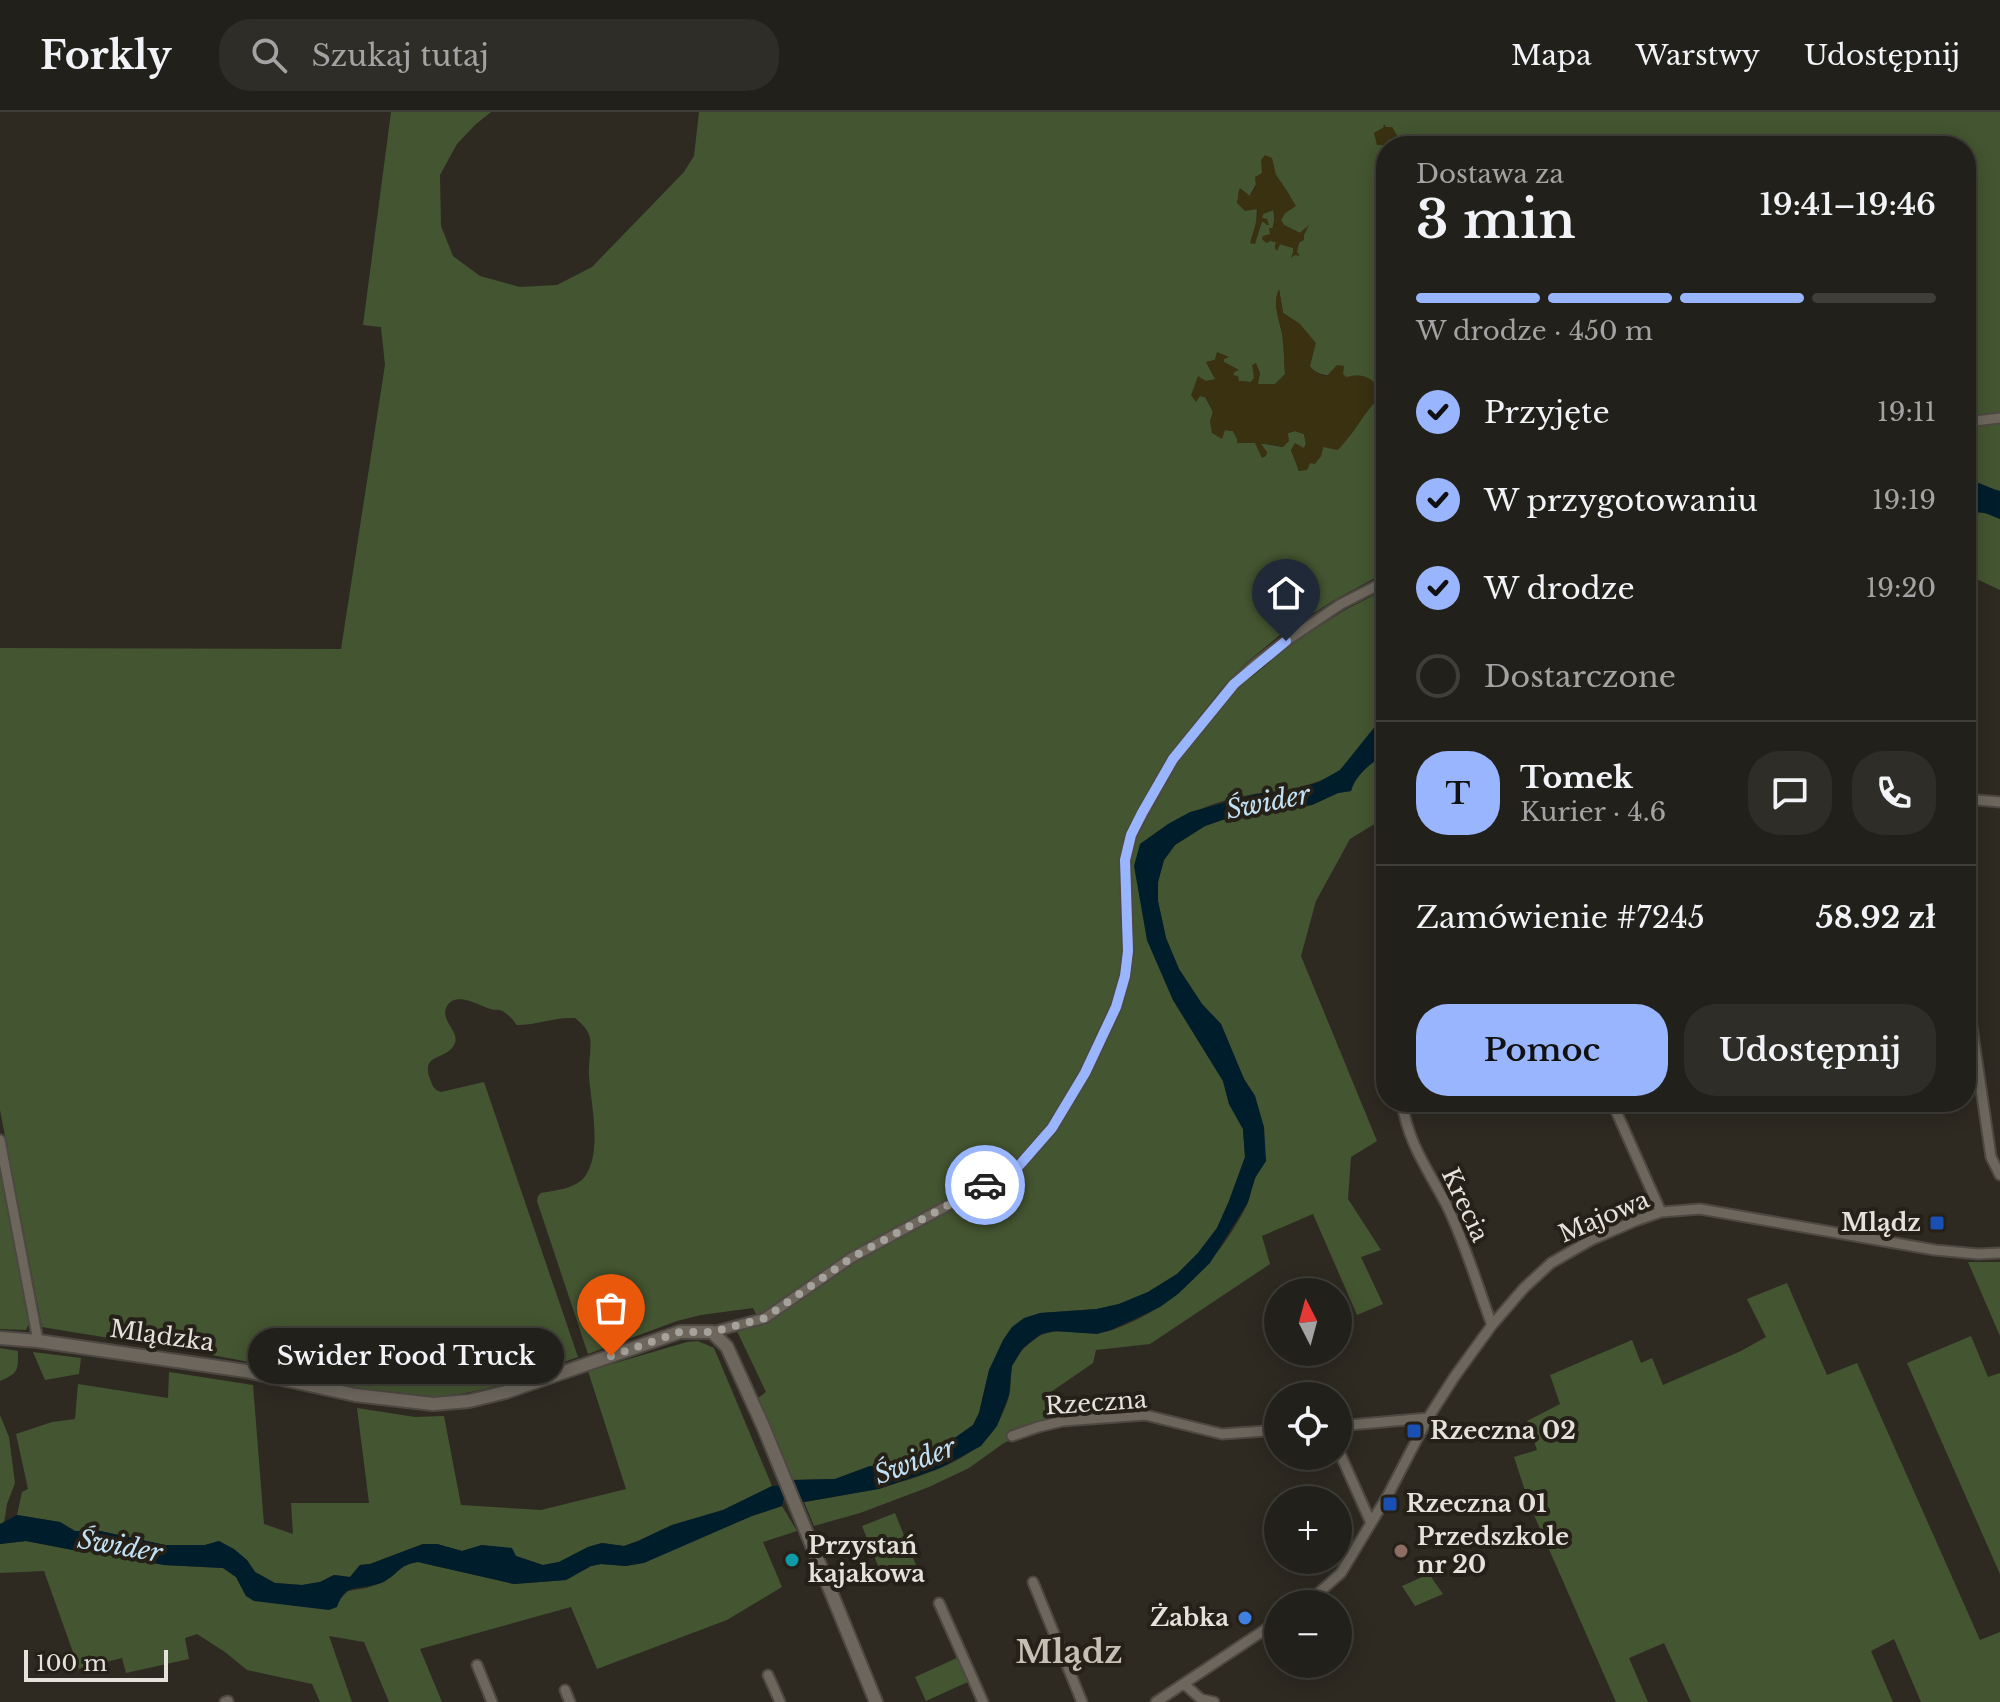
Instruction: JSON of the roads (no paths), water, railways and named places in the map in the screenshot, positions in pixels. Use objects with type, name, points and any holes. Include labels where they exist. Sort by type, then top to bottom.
[{"type":"street","points":[[1976,421],[2000,418]]},
{"type":"street","points":[[712,1332],[765,1318],[851,1258],[1017,1168],[1026,1160],[1052,1128],[1085,1073],[1116,1007],[1128,951],[1125,860],[1131,835],[1173,759],[1234,684],[1254,665],[1341,604],[1376,586]]},
{"type":"street","points":[[1976,800],[2000,802]]},
{"type":"street","points":[[1976,1054],[1991,1157],[2000,1175]]},
{"type":"street","name":"Krecia","points":[[1403,1112],[1415,1149],[1446,1204],[1492,1325]]},
{"type":"street","points":[[1616,1112],[1661,1212]]},
{"type":"street","points":[[0,1140],[38,1341]]},
{"type":"street","name":"Majowa","points":[[1322,1590],[1341,1573],[1428,1418],[1492,1325],[1551,1263],[1591,1240],[1661,1212],[1700,1209],[1935,1250],[2000,1253]]},
{"type":"street","name":"Mlądzka","points":[[0,1338],[246,1371],[355,1395],[433,1404],[469,1401],[506,1392],[680,1332],[712,1332]]},
{"type":"street","points":[[712,1332],[727,1347],[767,1436],[876,1702]]},
{"type":"street","name":"Rzeczna","points":[[1012,1436],[1063,1421],[1145,1415],[1222,1434],[1264,1431]]},
{"type":"street","points":[[1352,1425],[1428,1418]]},
{"type":"street","points":[[1347,1470],[1371,1523]]},
{"type":"street","points":[[1033,1582],[1082,1702]]},
{"type":"street","points":[[939,1603],[983,1702]]},
{"type":"street","points":[[1156,1702],[1264,1630]]},
{"type":"street","points":[[477,1665],[492,1702]]},
{"type":"street","points":[[768,1675],[780,1702]]},
{"type":"street","points":[[1184,1684],[1201,1699],[1214,1702]]},
{"type":"street","points":[[565,1690],[570,1702]]},
{"type":"water","points":[[1976,482],[2000,491],[2000,519],[1976,514]]},
{"type":"water","name":"Świder","points":[[1376,725],[1376,760],[1361,774],[1351,791],[1338,793],[1312,805],[1228,818],[1205,826],[1175,845],[1164,860],[1158,882],[1158,901],[1166,938],[1179,969],[1202,1004],[1221,1024],[1244,1079],[1255,1096],[1264,1127],[1266,1161],[1255,1178],[1248,1202],[1210,1263],[1160,1307],[1097,1334],[1055,1331],[1041,1334],[1023,1348],[1012,1366],[1009,1395],[997,1426],[981,1446],[940,1468],[879,1489],[804,1502],[796,1495],[784,1497],[782,1506],[644,1563],[626,1566],[601,1564],[566,1580],[514,1584],[418,1562],[403,1567],[380,1583],[347,1591],[337,1607],[329,1610],[254,1601],[246,1596],[236,1577],[223,1568],[164,1565],[117,1551],[78,1551],[26,1541],[0,1544],[0,1524],[17,1515],[60,1522],[75,1531],[100,1531],[165,1545],[205,1545],[219,1541],[247,1560],[255,1572],[275,1583],[302,1585],[320,1582],[334,1575],[350,1577],[360,1565],[423,1544],[437,1544],[462,1551],[482,1545],[512,1548],[516,1556],[543,1565],[559,1562],[602,1543],[624,1546],[672,1525],[723,1510],[772,1486],[786,1485],[792,1480],[835,1479],[870,1466],[926,1455],[949,1442],[973,1425],[979,1413],[989,1370],[1012,1327],[1024,1318],[1040,1313],[1097,1309],[1119,1304],[1148,1292],[1177,1274],[1217,1228],[1245,1157],[1243,1129],[1229,1104],[1223,1081],[1173,1000],[1147,940],[1134,866],[1140,844],[1190,812],[1257,794],[1288,791],[1319,782],[1340,770]]},
{"type":"place","name":"Mlądz","points":[[1937,1223]]},
{"type":"place","name":"Swider Food Truck","points":[[611,1356]]},
{"type":"place","name":"Rzeczna 02","points":[[1414,1431]]},
{"type":"place","name":"Rzeczna 01","points":[[1390,1504]]},
{"type":"place","name":"Przedszkole nr 20","points":[[1401,1551]]},
{"type":"place","name":"Przystań kajakowa","points":[[792,1560]]},
{"type":"place","name":"Żabka","points":[[1245,1618]]},
{"type":"district","name":"Mlądz","points":[[1069,1652]]}]
